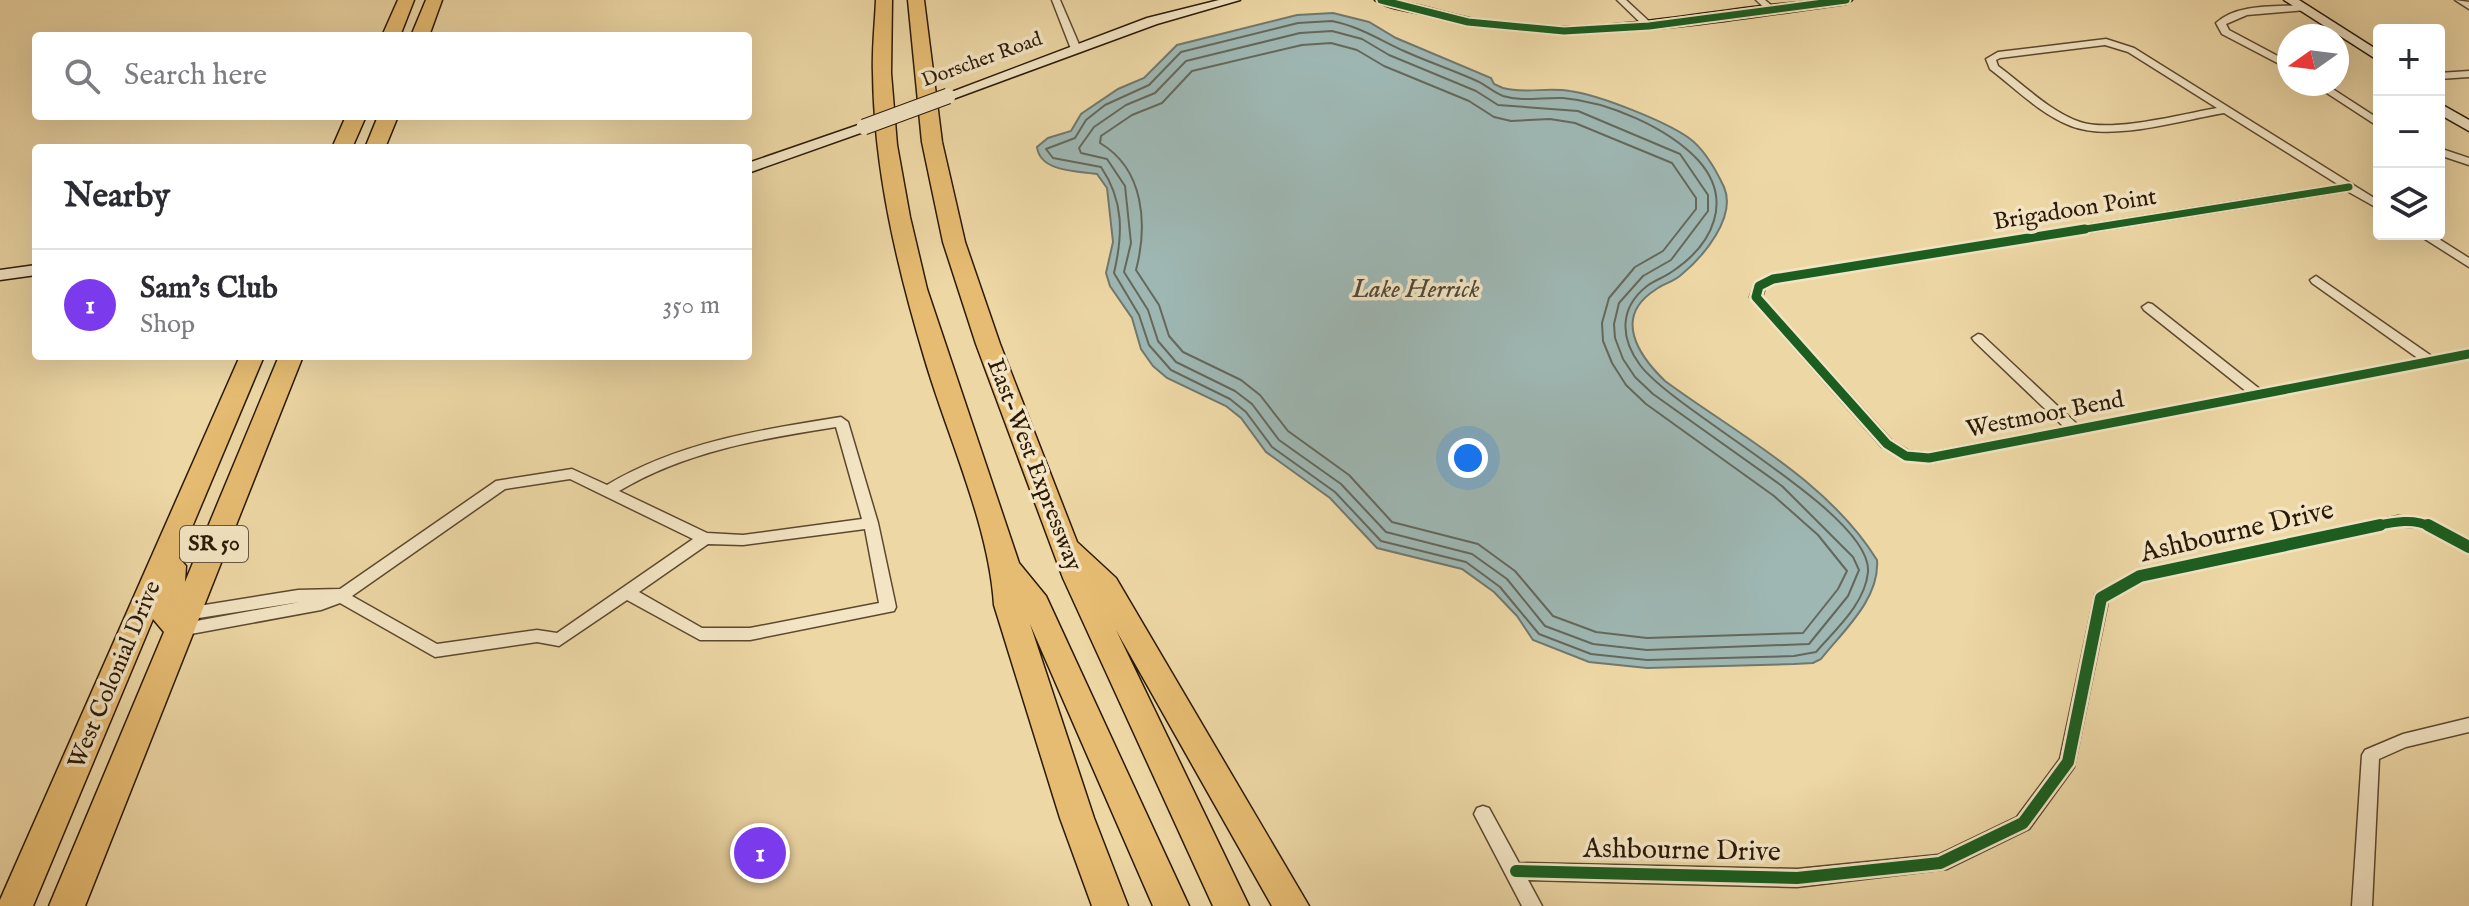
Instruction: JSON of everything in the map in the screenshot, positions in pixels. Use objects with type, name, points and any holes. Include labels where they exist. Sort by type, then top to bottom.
[{"type":"highway","points":[[866,0],[871,62],[880,70]]},
{"type":"highway","points":[[884,0],[880,70],[888,158],[905,242],[931,338],[1006,568],[1009,605],[1077,818],[1110,906]]},
{"type":"highway","name":"East-West Expressway","points":[[916,0],[930,128],[954,242],[988,344],[1077,578],[1231,906]]},
{"type":"highway","points":[[919,24],[928,10],[929,0]]},
{"type":"highway","points":[[393,32],[404,6],[432,5],[422,32]]},
{"type":"highway","points":[[344,144],[354,120]]},
{"type":"highway","points":[[377,144],[386,120]]},
{"type":"highway","name":"West Colonial Drive","points":[[15,906],[250,360]]},
{"type":"highway","name":"West Colonial Drive","points":[[67,906],[289,360]]},
{"type":"highway","points":[[176,535],[166,606],[167,617],[183,622]]},
{"type":"highway","points":[[1067,548],[1106,586],[1291,906]]},
{"type":"highway","points":[[1006,568],[1032,596],[1171,906]]},
{"type":"highway","points":[[133,633],[145,640],[153,657],[137,733]]},
{"type":"street","points":[[1056,0],[1076,49]]},
{"type":"street","name":"Dorscher Road","points":[[752,167],[1152,21],[1234,0]]},
{"type":"street","points":[[1381,0],[1447,18],[1520,29],[1589,31],[1846,0]]},
{"type":"street","points":[[1621,0],[1649,26]]},
{"type":"street","points":[[1760,0],[1773,11]]},
{"type":"street","points":[[2272,0],[2303,8],[2373,53]]},
{"type":"street","points":[[2459,0],[2469,6]]},
{"type":"street","points":[[2277,60],[2225,32],[2221,23],[2225,18],[2238,14],[2288,5],[2313,24]]},
{"type":"street","points":[[2225,110],[2105,128],[2085,127],[2067,120],[1993,67],[1991,59],[1998,55],[2106,42],[2131,50],[2373,202]]},
{"type":"street","points":[[2349,49],[2373,64]]},
{"type":"street","points":[[2445,70],[2469,68]]},
{"type":"street","points":[[2445,76],[2469,74]]},
{"type":"street","points":[[2336,96],[2373,120]]},
{"type":"street","points":[[2441,96],[2469,114]]},
{"type":"street","points":[[2445,111],[2469,127]]},
{"type":"street","points":[[2445,153],[2469,162]]},
{"type":"street","name":"Brigadoon Point","points":[[1808,273],[2349,187]]},
{"type":"street","points":[[2433,240],[2469,263]]},
{"type":"street","points":[[0,275],[32,271]]},
{"type":"street","name":"Westmoor Bend","points":[[1808,273],[1773,279],[1759,286],[1756,297],[1887,444],[1906,456],[1929,458],[2469,354]]},
{"type":"street","points":[[2316,280],[2430,361]]},
{"type":"street","points":[[2148,307],[2256,393]]},
{"type":"street","points":[[1978,338],[2075,430]]},
{"type":"street","points":[[607,491],[640,469],[728,440],[841,422],[871,523],[888,607],[750,634],[700,634],[627,593]]},
{"type":"street","points":[[183,622],[321,604],[342,595],[501,485],[572,474],[705,538],[743,540],[871,523]]},
{"type":"street","name":"Ashbourne Drive","points":[[1516,871],[1797,878],[1940,863],[2023,823],[2068,762],[2101,598],[2140,576],[2398,521],[2424,523],[2469,547]]},
{"type":"street","points":[[342,595],[435,651],[537,636],[559,640],[705,538]]},
{"type":"street","points":[[2366,904],[2371,755],[2403,741],[2469,725]]},
{"type":"street","points":[[1483,814],[1532,906]]},
{"type":"water","name":"Lake Herrick","points":[[1333,13],[1369,22],[1396,38],[1491,78],[1494,84],[1503,88],[1570,91],[1631,110],[1678,131],[1705,154],[1724,187],[1727,199],[1722,223],[1708,247],[1690,267],[1642,301],[1635,312],[1634,336],[1646,360],[1665,381],[1807,483],[1857,532],[1877,560],[1873,588],[1866,601],[1821,659],[1813,663],[1794,664],[1647,668],[1589,662],[1533,640],[1517,616],[1494,592],[1462,569],[1377,548],[1330,498],[1266,452],[1241,418],[1226,406],[1167,378],[1153,366],[1141,349],[1132,318],[1110,286],[1106,273],[1113,242],[1107,188],[1097,174],[1052,166],[1040,155],[1037,147],[1048,138],[1071,131],[1081,114],[1118,89],[1144,78],[1177,45],[1297,15]]},
{"type":"cycle path","points":[[1381,0],[1468,22],[1564,31],[1649,26],[1846,0]]},
{"type":"cycle path","points":[[2349,187],[1773,279],[1759,286],[1756,297],[1887,444],[1906,456],[1929,458],[2469,354]]},
{"type":"cycle path","points":[[1516,871],[1797,878],[1940,863],[2023,823],[2068,762],[2101,598],[2140,576],[2398,521],[2424,523],[2469,547]]},
{"type":"place","name":"Sam's Club","points":[[760,853]]}]
